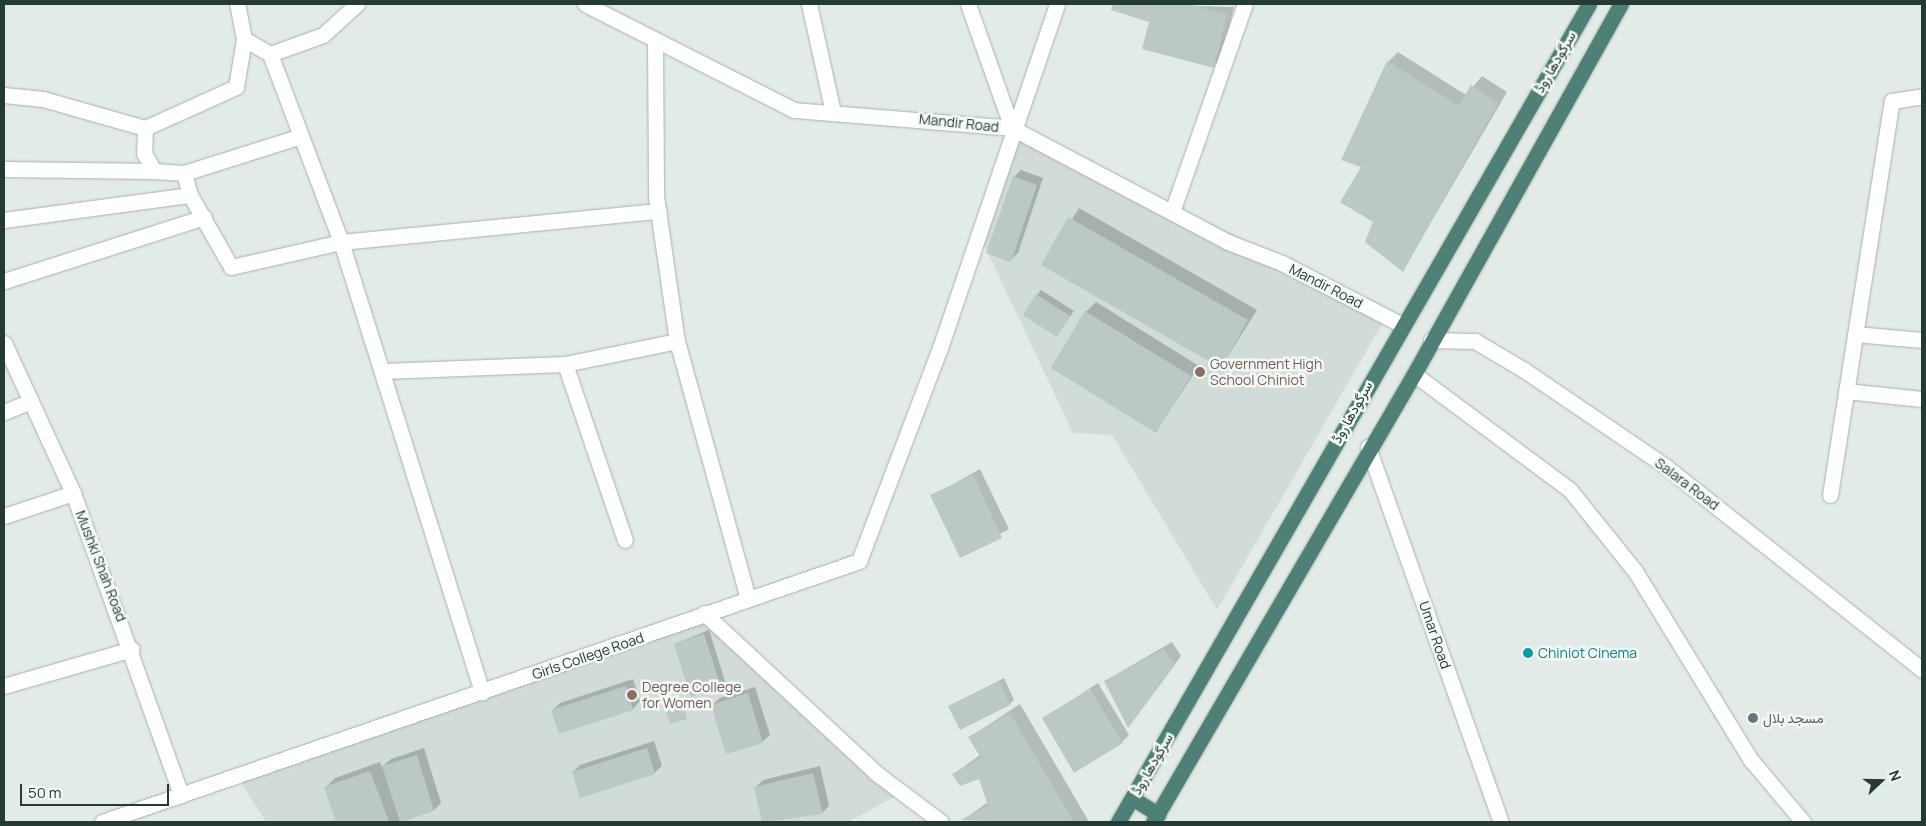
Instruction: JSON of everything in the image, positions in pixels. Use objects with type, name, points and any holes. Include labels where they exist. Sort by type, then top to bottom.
[{"type":"highway","name":"سرگودھا روڈ","points":[[1118,822],[1240,612],[1402,325],[1589,4]]},
{"type":"highway","name":"سرگودھا روڈ","points":[[1156,818],[1368,447],[1414,374],[1431,340],[1621,4]]},
{"type":"highway","points":[[1240,612],[1263,628]]},
{"type":"highway","points":[[1132,798],[1156,818]]},
{"type":"street","points":[[4,95],[43,99],[145,128],[236,87],[244,39],[237,4]]},
{"type":"street","points":[[270,54],[323,35],[357,4]]},
{"type":"street","name":"Mandir Road","points":[[585,4],[794,110],[1012,128],[1172,212],[1402,325]]},
{"type":"street","points":[[809,4],[833,112]]},
{"type":"street","points":[[968,4],[1012,128]]},
{"type":"street","points":[[1012,128],[1057,4]]},
{"type":"street","points":[[1172,212],[1245,4]]},
{"type":"street","points":[[244,39],[270,54],[298,137],[341,242],[482,692]]},
{"type":"street","points":[[655,41],[658,211],[678,341],[748,598]]},
{"type":"street","points":[[1830,495],[1892,101],[1922,96]]},
{"type":"street","points":[[145,128],[144,153],[154,171]]},
{"type":"street","name":"Girls College Road","points":[[102,822],[859,561],[940,348],[1012,128]]},
{"type":"street","points":[[4,169],[184,173],[298,137]]},
{"type":"street","points":[[184,173],[190,195],[231,267],[341,242],[658,211]]},
{"type":"street","points":[[4,220],[190,195]]},
{"type":"street","points":[[4,281],[204,217]]},
{"type":"street","points":[[1855,334],[1922,340]]},
{"type":"street","name":"Salara Road","points":[[1431,340],[1475,341],[1524,370],[1665,466],[1922,670]]},
{"type":"street","points":[[383,372],[564,364],[678,341]]},
{"type":"street","name":"Mushki Shah Road","points":[[4,343],[73,493],[132,649],[182,795]]},
{"type":"street","points":[[564,364],[625,540]]},
{"type":"street","points":[[1414,374],[1570,490],[1635,571],[1751,760],[1803,822]]},
{"type":"street","points":[[1846,390],[1922,399]]},
{"type":"street","points":[[4,412],[31,401]]},
{"type":"street","name":"Umar Road","points":[[1368,447],[1501,822]]},
{"type":"street","points":[[4,516],[73,493]]},
{"type":"street","points":[[704,613],[876,772],[941,822]]},
{"type":"street","points":[[4,686],[132,649]]},
{"type":"shaded area","name":"Government High School Chiniot","points":[[1012,128],[1390,310],[1217,610],[1112,435],[1073,433],[980,236]]},
{"type":"shaded area","name":"Degree College for Women","points":[[704,613],[902,793],[848,822],[266,822],[237,776]]},
{"type":"building","points":[[1113,4],[1189,4],[1227,14],[1214,68],[1142,49],[1149,22],[1111,10]]},
{"type":"building","points":[[1387,61],[1459,106],[1471,85],[1498,103],[1403,272],[1365,242],[1373,222],[1340,202],[1361,167],[1341,160]]},
{"type":"building","points":[[1013,176],[1037,185],[1011,262],[986,253]]},
{"type":"building","points":[[1068,217],[1248,320],[1221,368],[1041,265]]},
{"type":"building","points":[[1036,294],[1070,316],[1057,337],[1023,315]]},
{"type":"building","points":[[1085,311],[1191,376],[1156,433],[1051,368]]},
{"type":"building","points":[[973,475],[1002,538],[960,558],[930,495]]},
{"type":"building","points":[[704,634],[721,687],[691,697],[674,644]]},
{"type":"building","points":[[1164,649],[1175,665],[1128,728],[1104,681]]},
{"type":"building","points":[[999,681],[1010,705],[960,730],[948,706]]},
{"type":"building","points":[[626,686],[633,710],[559,734],[551,710]]},
{"type":"building","points":[[1090,689],[1123,743],[1074,773],[1042,718]]},
{"type":"building","points":[[748,693],[763,743],[726,754],[711,705]]},
{"type":"building","points":[[681,701],[687,719],[670,724],[664,706]]},
{"type":"building","points":[[1010,713],[1074,822],[961,820],[988,805],[979,779],[960,786],[952,774],[981,758],[968,737]]},
{"type":"building","points":[[647,748],[655,774],[580,798],[572,772]]},
{"type":"building","points":[[417,755],[434,811],[400,822],[382,766]]},
{"type":"building","points":[[370,771],[389,822],[336,822],[324,787]]},
{"type":"building","points":[[813,773],[823,814],[762,822],[754,787]]},
{"type":"place","name":"Government High School Chiniot","points":[[1200,372]]},
{"type":"place","name":"Chiniot Cinema","points":[[1528,653]]},
{"type":"place","name":"Degree College for Women","points":[[632,695]]},
{"type":"place","name":"مسجد بلال","points":[[1753,718]]}]
